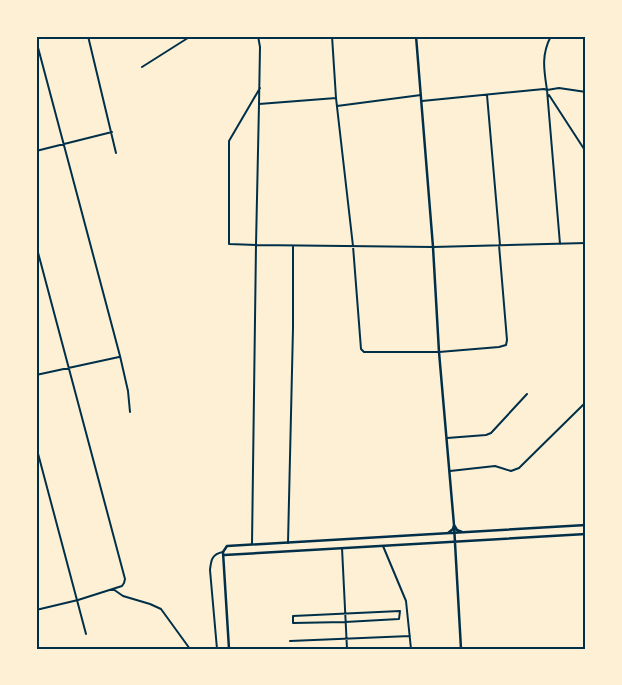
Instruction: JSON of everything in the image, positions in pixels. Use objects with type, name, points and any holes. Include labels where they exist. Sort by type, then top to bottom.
[{"type":"street","points":[[88,36],[116,153]]},
{"type":"street","points":[[142,67],[191,36]]},
{"type":"street","points":[[252,544],[260,104],[260,47],[258,36]]},
{"type":"street","points":[[332,36],[336,98],[353,246],[361,349],[364,352],[439,352],[506,345],[500,245],[487,95]]},
{"type":"street","points":[[416,36],[433,247],[439,352],[456,542],[461,649]]},
{"type":"street","points":[[551,36],[543,57],[548,92],[560,244]]},
{"type":"street","points":[[36,40],[120,356],[128,391],[130,412]]},
{"type":"street","points":[[260,88],[229,141],[229,244],[433,247],[586,243]]},
{"type":"street","points":[[548,92],[560,88],[586,92]]},
{"type":"street","points":[[422,100],[544,89],[548,92],[586,152]]},
{"type":"street","points":[[337,106],[422,96]]},
{"type":"street","points":[[260,104],[336,98]]},
{"type":"street","points":[[36,151],[112,132]]},
{"type":"street","points":[[36,245],[125,579],[122,586],[78,600],[36,610]]},
{"type":"street","points":[[288,543],[293,246]]},
{"type":"street","points":[[36,375],[120,356]]},
{"type":"street","points":[[447,438],[486,435],[527,394]]},
{"type":"street","points":[[450,471],[495,466],[511,471],[515,470],[585,403]]},
{"type":"street","points":[[36,446],[86,634]]},
{"type":"street","points":[[447,534],[453,529],[454,525]]},
{"type":"street","points":[[454,525],[457,530],[463,533]]},
{"type":"street","points":[[229,649],[223,553],[227,546],[586,525]]},
{"type":"street","points":[[217,649],[210,570],[211,560],[220,552],[383,546],[586,534]]},
{"type":"street","points":[[383,546],[406,601],[411,649]]},
{"type":"street","points":[[342,548],[347,649]]},
{"type":"street","points":[[113,589],[123,596],[161,609],[190,649]]},
{"type":"street","points":[[400,611],[400,618],[345,622],[294,623],[292,616],[400,611]]},
{"type":"street","points":[[290,641],[410,636]]}]
